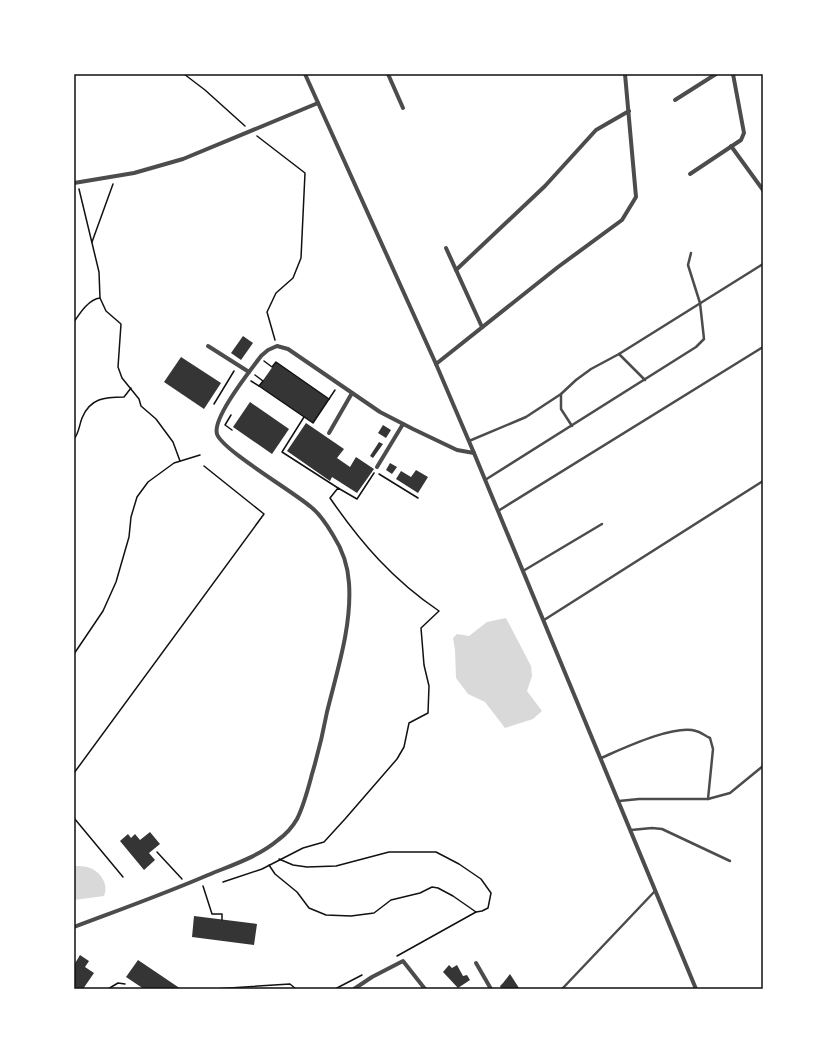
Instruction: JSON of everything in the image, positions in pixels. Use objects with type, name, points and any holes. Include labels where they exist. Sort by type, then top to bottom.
[{"type":"street","points":[[306,74],[469,441],[696,989]]},
{"type":"street","points":[[388,74],[403,108]]},
{"type":"street","points":[[436,364],[558,267],[622,220],[636,197],[625,74]]},
{"type":"street","points":[[675,100],[716,74]]},
{"type":"street","points":[[690,174],[741,140],[744,133],[733,74]]},
{"type":"street","points":[[76,182],[134,174],[182,159],[318,103]]},
{"type":"street","points":[[456,270],[545,186],[596,130],[629,111]]},
{"type":"street","points":[[731,146],[763,190]]},
{"type":"street","points":[[446,248],[482,327]]},
{"type":"street","points":[[208,346],[249,372]]},
{"type":"street","points":[[74,927],[253,857],[281,838],[296,820],[307,793],[344,642],[349,611],[349,582],[345,561],[337,542],[326,524],[312,508],[292,492],[229,450],[218,436],[216,429],[221,414],[261,356],[268,350],[277,346],[288,349],[380,412],[458,450],[474,453]]},
{"type":"street","points":[[328,433],[352,393]]},
{"type":"street","points":[[377,467],[403,424]]},
{"type":"street","points":[[354,989],[372,977],[403,962],[425,989]]},
{"type":"street","points":[[476,963],[491,989]]},
{"type":"lane","points":[[485,480],[645,380],[696,347],[704,339],[700,303],[688,266],[691,253]]},
{"type":"lane","points":[[469,441],[526,417],[561,394],[591,369],[619,354],[763,264]]},
{"type":"lane","points":[[498,510],[763,346]]},
{"type":"lane","points":[[619,354],[645,380]]},
{"type":"lane","points":[[561,394],[561,409],[572,426]]},
{"type":"lane","points":[[544,620],[763,481]]},
{"type":"lane","points":[[523,571],[602,524]]},
{"type":"lane","points":[[601,758],[640,741],[681,729],[696,731],[710,738],[713,749],[708,799]]},
{"type":"lane","points":[[619,801],[639,799],[708,799],[730,793],[763,766]]},
{"type":"lane","points":[[631,830],[652,828],[662,829],[730,860]]},
{"type":"lane","points":[[562,989],[656,890]]},
{"type":"path","points":[[184,74],[305,173],[301,258],[293,278],[276,293],[267,312],[277,346]]},
{"type":"path","points":[[92,242],[116,176]]},
{"type":"path","points":[[76,182],[82,197],[99,272],[100,298],[106,311],[121,324],[118,367],[122,378],[139,399],[141,406],[156,419],[173,442],[180,461]]},
{"type":"path","points":[[74,322],[94,299],[100,298]]},
{"type":"path","points":[[264,361],[272,367],[276,362],[329,399]]},
{"type":"path","points":[[214,404],[238,365]]},
{"type":"path","points":[[255,375],[263,381],[259,386]]},
{"type":"path","points":[[251,381],[313,423],[336,388]]},
{"type":"path","points":[[74,439],[78,434],[82,419],[87,409],[96,401],[108,397],[124,397],[131,388]]},
{"type":"path","points":[[231,415],[225,425],[232,430]]},
{"type":"path","points":[[304,417],[282,452],[357,499],[374,471],[418,498]]},
{"type":"path","points":[[74,654],[103,611],[116,582],[129,537],[131,517],[137,497],[148,482],[174,463],[200,455]]},
{"type":"path","points":[[74,773],[264,514],[204,466]]},
{"type":"path","points":[[223,882],[262,868],[303,848],[324,842],[345,820],[397,759],[404,747],[409,723],[428,713],[429,686],[424,665],[421,628],[439,611],[419,598],[386,568],[364,544],[330,498],[338,488]]},
{"type":"path","points":[[74,818],[123,877]]},
{"type":"path","points":[[157,852],[182,879]]},
{"type":"path","points":[[280,859],[293,865],[307,867],[336,866],[389,852],[436,852],[459,864],[481,879],[491,893],[488,908],[476,912],[396,956]]},
{"type":"path","points":[[269,864],[275,874],[297,892],[309,908],[326,915],[351,916],[374,913],[391,900],[420,893],[432,887],[448,893],[476,912]]},
{"type":"path","points":[[203,886],[212,914],[222,914],[222,920]]},
{"type":"path","points":[[335,989],[362,974]]},
{"type":"path","points":[[108,989],[118,983],[125,984]]},
{"type":"path","points":[[214,989],[290,984],[296,989]]},
{"type":"shaded area","points":[[506,618],[531,666],[532,676],[527,691],[542,711],[533,719],[505,728],[485,702],[468,694],[456,678],[453,638],[457,634],[469,636],[487,622]]},
{"type":"shaded area","points":[[74,866],[88,867],[101,876],[105,883],[104,896],[74,900]]},
{"type":"building","points":[[243,336],[253,343],[241,360],[231,353]]},
{"type":"building","points":[[181,357],[221,383],[204,409],[164,382]]},
{"type":"building","points":[[276,362],[329,399],[313,423],[259,386]]},
{"type":"building","points":[[250,402],[289,429],[272,454],[233,427]]},
{"type":"building","points":[[306,423],[344,449],[337,458],[350,467],[356,457],[374,469],[357,493],[332,477],[330,481],[287,451]]},
{"type":"building","points":[[383,425],[391,430],[386,438],[378,433]]},
{"type":"building","points":[[379,442],[383,444],[373,458],[370,456]]},
{"type":"building","points":[[390,463],[397,467],[392,474],[386,470]]},
{"type":"building","points":[[416,470],[428,477],[418,493],[396,479],[401,471],[411,477]]},
{"type":"building","points":[[150,832],[160,844],[149,853],[155,860],[144,870],[120,841],[128,834],[131,838],[135,834],[140,840]]},
{"type":"building","points":[[194,916],[257,924],[254,945],[192,937]]},
{"type":"building","points":[[80,955],[89,961],[85,967],[94,973],[83,989],[74,989],[74,965]]},
{"type":"building","points":[[138,960],[181,989],[144,989],[126,977]]},
{"type":"building","points":[[449,965],[452,968],[457,965],[463,976],[467,975],[470,980],[458,988],[443,972]]},
{"type":"building","points":[[510,974],[519,988],[501,989],[500,986]]}]
